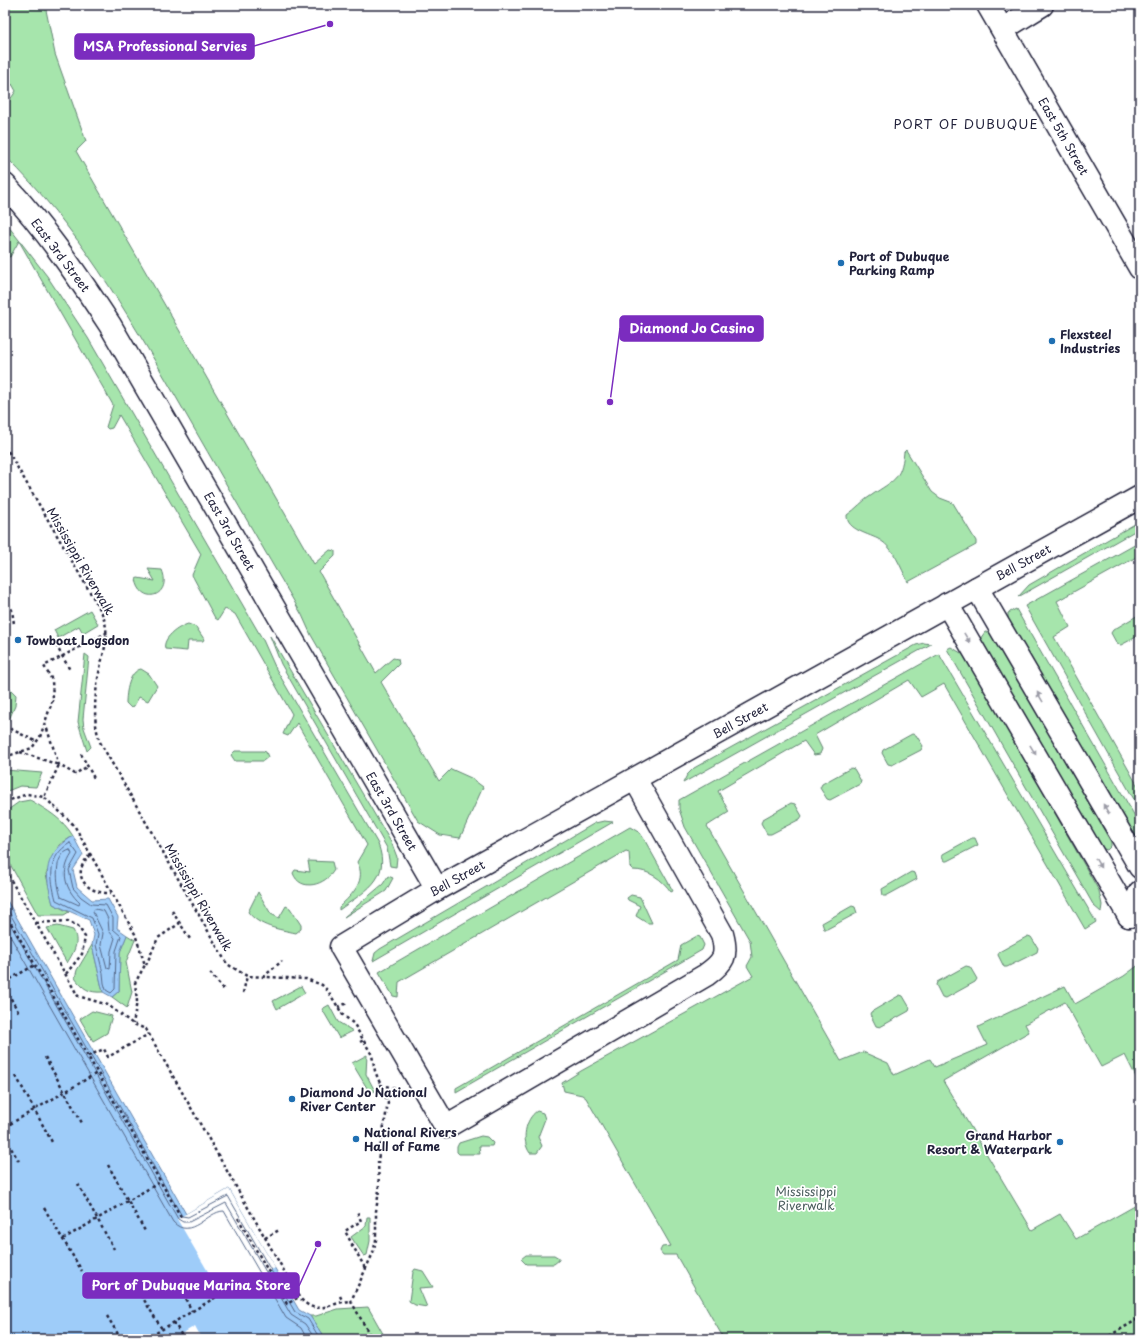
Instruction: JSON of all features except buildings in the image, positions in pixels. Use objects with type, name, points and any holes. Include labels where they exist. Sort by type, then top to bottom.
[{"type":"street","name":"East 5th Street","points":[[988,5],[1140,268]]},
{"type":"street","points":[[1003,29],[1042,5]]},
{"type":"street","name":"East 3rd Street","points":[[5,185],[46,232],[78,276],[110,325],[437,889]]},
{"type":"street","name":"Bell Street","points":[[635,778],[722,934],[726,946],[724,958],[716,968],[706,975],[446,1127],[341,947],[437,889],[635,778],[947,604],[1140,497]]},
{"type":"street","points":[[977,588],[1140,867]]},
{"type":"street","points":[[947,604],[1129,916],[1140,892]]},
{"type":"path","name":"Mississippi Riverwalk","points":[[5,446],[107,623],[108,632],[99,672],[94,716],[96,731],[100,742],[223,958],[227,964],[247,976],[306,979],[322,985],[328,991],[338,1007],[354,1024],[372,1055],[375,1071],[388,1103],[378,1160],[380,1190],[376,1211],[376,1240],[366,1268],[351,1301]]},
{"type":"path","points":[[5,598],[12,610],[14,624]]},
{"type":"path","points":[[5,757],[32,748],[40,737],[53,699],[52,680],[44,666],[108,632]]},
{"type":"path","points":[[56,645],[70,670]]},
{"type":"path","points":[[44,797],[59,765],[45,722]]},
{"type":"path","points":[[5,726],[37,742]]},
{"type":"path","points":[[20,752],[59,765],[75,774],[88,766]]},
{"type":"path","points":[[81,754],[95,780]]},
{"type":"path","points":[[5,802],[27,794],[44,797],[74,825],[135,934],[145,965]]},
{"type":"path","points":[[90,855],[84,862],[80,872],[84,882],[90,889],[99,894],[111,893]]},
{"type":"path","points":[[5,870],[78,996],[108,1005],[133,1024],[146,1029],[299,1297],[304,1303],[315,1308],[322,1308],[351,1301],[372,1339]]},
{"type":"path","points":[[172,911],[190,939]]},
{"type":"path","points":[[5,913],[181,1217]]},
{"type":"path","points":[[36,923],[68,921],[78,926],[85,937],[82,954],[65,975]]},
{"type":"path","points":[[133,1024],[138,1001],[135,983],[158,938],[180,923]]},
{"type":"path","points":[[262,977],[282,961]]},
{"type":"path","points":[[5,982],[35,966]]},
{"type":"path","points":[[210,973],[225,991]]},
{"type":"path","points":[[243,993],[247,976]]},
{"type":"path","points":[[5,988],[19,1013]]},
{"type":"path","points":[[338,1007],[349,1002]]},
{"type":"path","points":[[88,1057],[104,1049],[108,1058],[149,1034]]},
{"type":"path","points":[[360,1042],[364,1040]]},
{"type":"path","points":[[45,1057],[82,1123]]},
{"type":"path","points":[[5,1127],[97,1073]]},
{"type":"path","points":[[16,1076],[52,1142]]},
{"type":"path","points":[[380,1085],[399,1089]]},
{"type":"path","points":[[5,1138],[20,1163]]},
{"type":"path","points":[[108,1165],[145,1231]]},
{"type":"path","points":[[63,1239],[160,1182]]},
{"type":"path","points":[[78,1184],[114,1249]]},
{"type":"path","points":[[44,1208],[82,1271]]},
{"type":"path","points":[[356,1211],[361,1221],[345,1231],[352,1247],[366,1268]]},
{"type":"path","points":[[238,1218],[287,1304],[299,1297]]},
{"type":"path","points":[[265,1238],[279,1230]]},
{"type":"path","points":[[174,1278],[192,1311]]},
{"type":"path","points":[[146,1339],[221,1294]]},
{"type":"path","points":[[141,1296],[162,1329]]},
{"type":"path","points":[[340,1296],[343,1302]]},
{"type":"path","points":[[107,1316],[121,1339]]},
{"type":"path","points":[[1105,1339],[1140,1318]]},
{"type":"path","points":[[174,1322],[183,1338]]},
{"type":"green space","points":[[5,5],[45,5],[55,54],[86,141],[76,151],[314,564],[330,550],[335,551],[335,556],[319,572],[376,673],[393,658],[398,659],[399,664],[381,682],[439,781],[451,769],[471,778],[483,787],[460,838],[440,835],[418,821],[311,635],[302,615],[119,301],[78,240],[31,183],[5,156],[5,107],[16,91],[12,84],[5,93]]},
{"type":"green space","points":[[5,222],[47,276],[88,338],[263,640],[276,669],[378,844],[381,856],[381,867],[378,876],[366,891],[339,910],[339,907],[357,886],[360,869],[357,862],[367,845],[297,723],[288,736],[283,734],[292,714],[235,614],[225,609],[218,620],[215,618],[192,575],[201,554],[119,415],[112,428],[108,429],[106,427],[113,405],[19,241],[10,257],[5,256]]},
{"type":"green space","points":[[906,450],[932,492],[940,498],[953,503],[976,541],[976,545],[908,582],[897,559],[889,548],[880,540],[854,528],[850,524],[847,515],[866,499],[895,479],[901,469],[904,452]]},
{"type":"green space","points":[[1140,521],[1140,528],[1018,597],[1029,585]]},
{"type":"green space","points":[[1140,542],[1140,555],[1057,601],[1070,627],[1054,637],[1140,790],[1140,810],[1025,606]]},
{"type":"green space","points":[[148,569],[162,570],[164,579],[163,587],[160,592],[155,595],[143,593],[136,579],[138,578],[155,581]]},
{"type":"green space","points":[[1016,609],[1140,825],[1140,841],[1131,835],[1008,619],[1008,613]]},
{"type":"green space","points":[[90,610],[98,624],[83,633],[79,626],[58,638],[54,630]]},
{"type":"green space","points":[[1140,614],[1140,635],[1121,645],[1117,644],[1111,633],[1113,630]]},
{"type":"green space","points":[[188,624],[196,627],[204,639],[203,641],[188,641],[187,651],[165,649],[168,637],[176,630]]},
{"type":"green space","points":[[985,632],[991,633],[1111,842],[1111,846],[1107,850],[1101,848],[980,639]]},
{"type":"green space","points":[[270,636],[392,844],[397,857],[396,867],[390,866],[387,848],[281,664]]},
{"type":"green space","points":[[924,643],[931,644],[683,783],[687,775],[694,768],[916,645]]},
{"type":"green space","points":[[951,647],[966,656],[1099,891],[1102,905],[1101,912],[1094,906],[947,649]]},
{"type":"green space","points":[[85,654],[89,657],[83,719],[84,728],[91,747],[87,751],[78,722]]},
{"type":"green space","name":"Mississippi Riverwalk","points":[[939,654],[1096,922],[1085,929],[944,684],[921,697],[909,680],[815,735],[822,749],[820,754],[814,755],[804,741],[718,791],[729,812],[707,826],[841,1061],[863,1052],[888,1063],[894,1075],[930,1059],[935,1067],[987,1045],[978,1027],[1065,986],[1075,1004],[1124,976],[1140,964],[1140,1077],[1137,1079],[1125,1055],[1101,1067],[1065,1002],[1025,1024],[1029,1032],[943,1081],[1032,1230],[1060,1214],[1076,1239],[1140,1203],[1140,1339],[724,1339],[676,1255],[663,1255],[660,1251],[662,1247],[671,1246],[586,1098],[582,1095],[564,1091],[562,1083],[753,976],[747,966],[752,957],[750,941],[685,827],[679,809],[679,800]]},
{"type":"green space","points":[[141,669],[149,674],[157,686],[148,701],[139,697],[134,706],[131,708],[126,703],[129,683],[134,674]]},
{"type":"green space","points":[[10,689],[16,695],[15,706],[7,724],[5,724],[5,692]]},
{"type":"green space","points":[[912,734],[916,735],[923,746],[921,750],[892,765],[888,764],[882,753],[883,750]]},
{"type":"green space","points":[[235,751],[263,751],[266,752],[268,757],[263,761],[235,761],[231,755]]},
{"type":"green space","points":[[851,768],[854,769],[861,781],[860,784],[830,800],[827,799],[820,788],[822,784]]},
{"type":"green space","points":[[5,770],[42,773],[36,787],[20,786],[5,792]]},
{"type":"green space","points":[[30,800],[59,820],[73,836],[59,845],[46,874],[53,904],[69,912],[64,915],[38,915],[5,855],[5,812],[19,802]]},
{"type":"green space","points":[[791,803],[795,804],[802,816],[800,819],[771,834],[767,834],[761,823],[763,819]]},
{"type":"green space","points":[[604,821],[613,822],[373,961],[375,953],[380,949],[595,823]]},
{"type":"green space","points":[[630,827],[640,833],[673,891],[671,892],[664,883],[655,876],[639,870],[633,870],[630,867],[629,852],[626,851],[399,982],[398,997],[393,996],[379,972]]},
{"type":"green space","points":[[972,838],[975,838],[978,845],[947,861],[944,861],[942,857],[943,854]]},
{"type":"green space","points":[[308,861],[332,862],[334,870],[325,880],[319,883],[307,885],[301,883],[296,879],[293,873],[295,870],[310,872]]},
{"type":"green space","points":[[911,872],[915,873],[917,879],[886,896],[883,896],[882,889]]},
{"type":"green space","points":[[388,876],[393,878],[386,891],[344,917],[383,884]]},
{"type":"green space","points":[[258,892],[271,914],[279,918],[286,906],[290,908],[301,925],[301,929],[296,933],[276,929],[258,921],[253,917],[248,912]]},
{"type":"green space","points":[[631,895],[640,897],[652,923],[647,923],[636,916],[640,906],[628,900],[627,898]]},
{"type":"green space","points":[[852,906],[855,907],[857,913],[827,929],[824,929],[822,923]]},
{"type":"green space","points":[[58,926],[73,930],[75,934],[75,947],[67,963],[47,928]]},
{"type":"green space","points":[[127,935],[135,940],[126,962],[132,992],[127,1008],[112,997],[119,991],[120,952]]},
{"type":"green space","points":[[697,936],[700,937],[704,945],[702,950],[456,1092],[456,1088],[678,960],[681,945]]},
{"type":"green space","points":[[1028,936],[1031,937],[1038,948],[1037,952],[1007,967],[1004,967],[998,955],[999,952]]},
{"type":"green space","points":[[92,945],[103,992],[87,990],[75,978],[77,970]]},
{"type":"green space","points":[[966,966],[970,967],[977,979],[975,982],[946,998],[942,997],[936,985],[937,982]]},
{"type":"green space","points":[[301,986],[305,993],[277,1009],[273,1001]]},
{"type":"green space","points":[[900,995],[903,996],[910,1008],[909,1011],[880,1027],[876,1026],[870,1014],[871,1012]]},
{"type":"green space","points":[[329,1005],[338,1022],[353,1031],[339,1038],[322,1009]]},
{"type":"green space","points":[[92,1011],[112,1016],[107,1033],[93,1041],[80,1019]]},
{"type":"green space","points":[[367,1055],[366,1074],[375,1091],[370,1093],[352,1063]]},
{"type":"green space","points":[[537,1111],[543,1113],[545,1119],[538,1137],[542,1146],[537,1153],[530,1153],[527,1148],[525,1137],[526,1130],[530,1119]]},
{"type":"green space","points":[[481,1136],[487,1137],[493,1143],[492,1146],[479,1146],[480,1154],[459,1154],[457,1152],[459,1143]]},
{"type":"green space","points":[[367,1217],[370,1217],[370,1241],[367,1255],[364,1256],[351,1237],[366,1226]]},
{"type":"green space","points":[[526,1255],[554,1255],[559,1258],[559,1260],[554,1264],[526,1264],[521,1259]]},
{"type":"green space","points":[[415,1269],[423,1271],[433,1287],[419,1288],[427,1307],[415,1305],[409,1301],[413,1272]]},
{"type":"green space","points":[[368,1307],[386,1339],[325,1339],[310,1316],[316,1316],[338,1309]]},
{"type":"water","points":[[73,836],[83,855],[73,870],[77,887],[92,900],[108,899],[118,917],[117,928],[127,935],[120,952],[119,991],[112,997],[103,992],[92,945],[94,935],[89,920],[53,904],[50,893],[47,874],[51,858],[63,843]]},
{"type":"water","points":[[5,897],[186,1214],[229,1189],[299,1310],[310,1316],[325,1339],[5,1339]]},
{"type":"pier","points":[[229,1189],[275,1268],[223,1297],[177,1219]]},
{"type":"pier","points":[[195,1326],[202,1339],[173,1339]]},
{"type":"place","name":"MSA Professional Servies","points":[[330,24]]},
{"type":"place","name":"Port of Dubuque Parking Ramp","points":[[841,263]]},
{"type":"place","name":"Flexsteel Industries","points":[[1052,341]]},
{"type":"place","name":"Diamond Jo Casino","points":[[610,402]]},
{"type":"place","name":"Towboat Logsdon","points":[[18,640]]},
{"type":"place","name":"Diamond Jo National River Center","points":[[292,1099]]},
{"type":"place","name":"National Rivers Hall of Fame","points":[[356,1139]]},
{"type":"place","name":"Grand Harbor Resort & Waterpark","points":[[1060,1142]]},
{"type":"place","name":"Port of Dubuque Marina Store","points":[[318,1244]]},
{"type":"district","name":"PORT OF DUBUQUE","points":[[966,123]]}]
